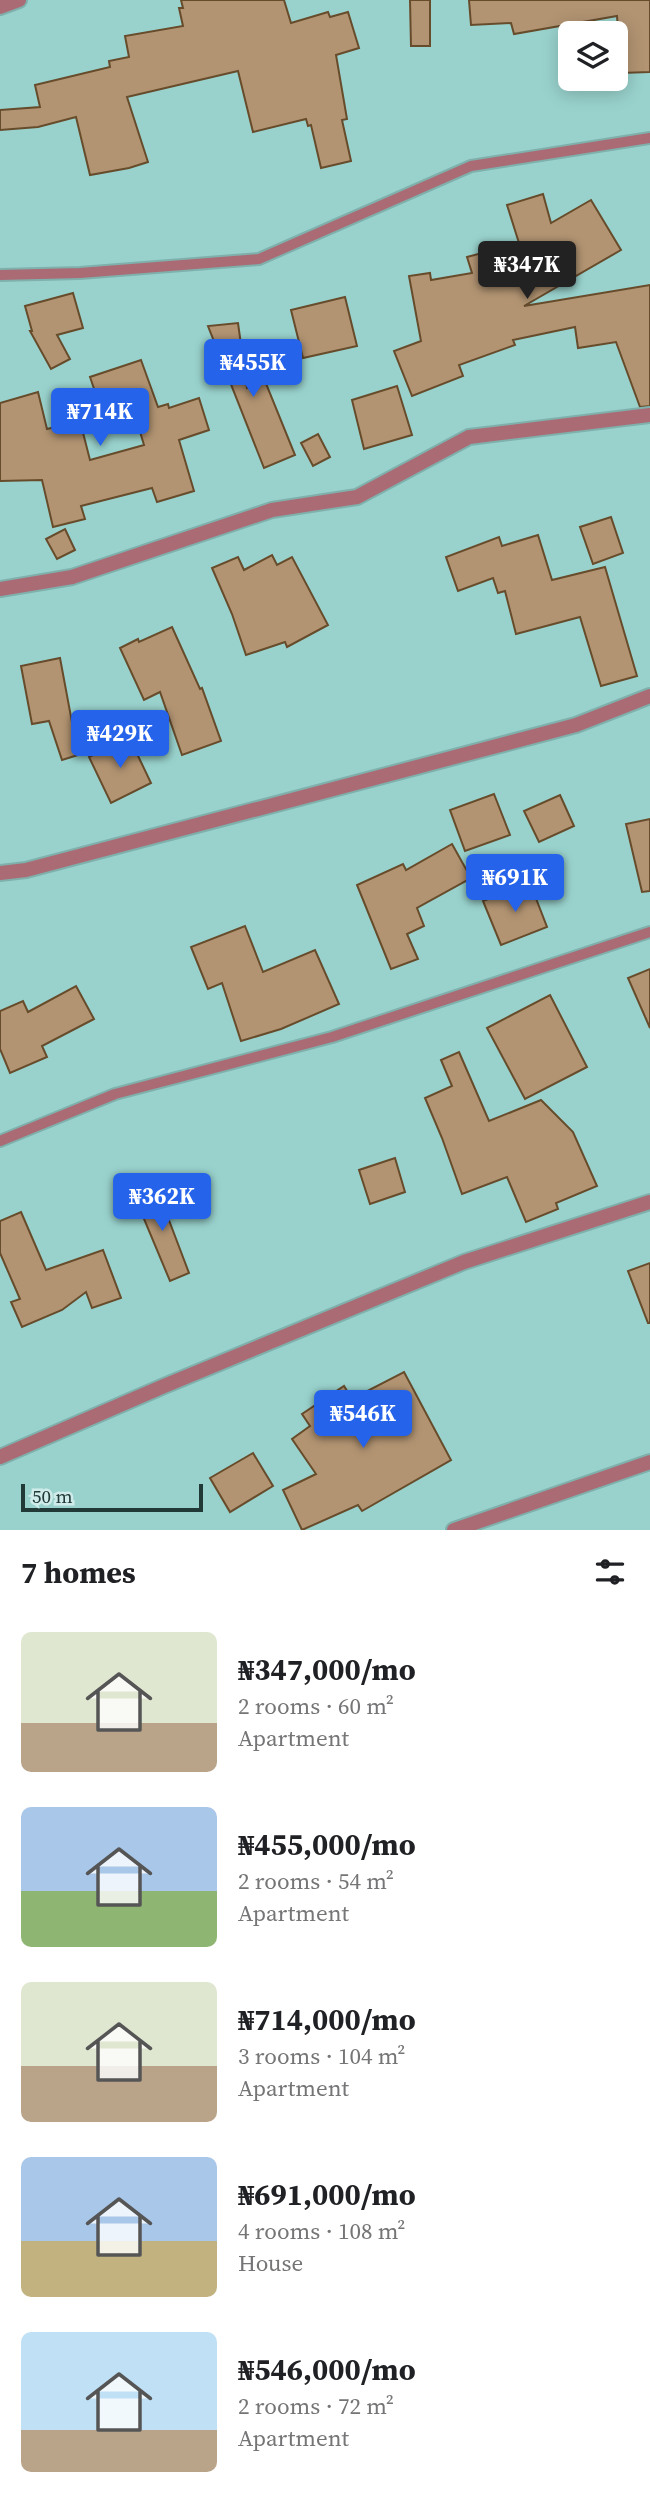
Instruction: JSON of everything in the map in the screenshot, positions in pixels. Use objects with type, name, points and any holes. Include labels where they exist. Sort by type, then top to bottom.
[{"type":"street","points":[[0,7],[19,0]]},
{"type":"street","points":[[0,589],[72,577],[272,510],[357,497],[470,437],[650,415]]},
{"type":"street","points":[[0,873],[26,870],[562,728],[650,696]]},
{"type":"street","points":[[0,1457],[464,1262],[650,1202]]},
{"type":"street","points":[[454,1530],[650,1462]]},
{"type":"lane","points":[[0,275],[79,273],[260,259],[471,166],[650,138]]},
{"type":"lane","points":[[0,1141],[115,1094],[332,1037],[650,932]]},
{"type":"building","points":[[181,0],[284,0],[291,23],[328,12],[330,17],[348,12],[359,48],[336,55],[347,119],[342,120],[351,161],[321,168],[311,125],[308,126],[306,119],[253,132],[238,71],[127,97],[148,162],[129,168],[90,175],[76,117],[38,127],[0,130],[0,110],[40,107],[35,85],[110,67],[109,61],[129,57],[125,36],[183,26],[179,8],[183,8]]},
{"type":"building","points":[[410,0],[430,0],[430,46],[411,46]]},
{"type":"building","points":[[469,0],[650,0],[650,72],[628,73],[628,21],[617,21],[617,16],[588,21],[558,21],[558,26],[514,34],[511,23],[471,25]]},
{"type":"building","points":[[543,194],[551,223],[591,200],[621,250],[524,306],[650,285],[650,406],[640,407],[616,342],[578,348],[575,327],[513,340],[515,345],[459,365],[463,376],[412,396],[394,351],[421,341],[409,276],[430,273],[431,280],[472,273],[467,257],[519,243],[507,205]]},
{"type":"building","points":[[73,293],[83,328],[57,335],[70,359],[51,369],[30,331],[25,306]]},
{"type":"building","points":[[345,297],[357,346],[303,358],[291,310]]},
{"type":"building","points":[[238,323],[247,388],[265,381],[295,455],[264,468],[208,326]]},
{"type":"building","points":[[141,360],[158,407],[168,404],[169,408],[199,398],[209,430],[179,440],[194,491],[157,502],[152,488],[81,506],[85,519],[53,527],[42,480],[0,481],[0,403],[38,392],[47,429],[80,421],[90,460],[144,445],[131,402],[102,412],[90,377]]},
{"type":"building","points":[[397,386],[412,435],[364,449],[352,400]]},
{"type":"building","points":[[318,434],[330,457],[313,466],[301,443]]},
{"type":"building","points":[[611,517],[623,553],[593,564],[580,527]]},
{"type":"building","points":[[65,529],[75,550],[57,559],[46,539]]},
{"type":"building","points":[[538,535],[552,580],[605,567],[637,676],[601,686],[580,617],[516,634],[505,591],[498,593],[493,578],[458,591],[446,557],[499,537],[502,546]]},
{"type":"building","points":[[272,555],[277,565],[292,557],[328,625],[287,647],[285,642],[246,655],[212,568],[238,557],[244,570]]},
{"type":"building","points":[[172,627],[200,689],[202,688],[221,741],[182,755],[160,692],[144,700],[120,648]]},
{"type":"building","points":[[60,658],[74,733],[81,754],[62,760],[49,721],[32,724],[21,666]]},
{"type":"building","points":[[129,737],[151,783],[111,803],[89,757]]},
{"type":"building","points":[[494,794],[510,835],[465,851],[450,810]]},
{"type":"building","points":[[560,795],[574,826],[539,842],[524,811]]},
{"type":"building","points":[[650,819],[650,891],[642,892],[626,824]]},
{"type":"building","points":[[452,844],[471,878],[417,908],[424,926],[407,934],[418,959],[391,969],[357,885],[403,864],[406,870]]},
{"type":"building","points":[[530,883],[547,927],[501,945],[483,901]]},
{"type":"building","points":[[245,926],[263,972],[315,950],[339,1004],[281,1029],[241,1041],[222,983],[208,989],[191,947]]},
{"type":"building","points":[[650,969],[650,1028],[628,978]]},
{"type":"building","points":[[76,986],[94,1019],[42,1046],[47,1057],[10,1073],[0,1049],[0,1011],[23,1001],[28,1012]]},
{"type":"building","points":[[550,995],[587,1067],[525,1099],[487,1028]]},
{"type":"building","points":[[459,1052],[489,1121],[541,1100],[573,1132],[597,1186],[556,1203],[558,1209],[526,1222],[507,1177],[462,1194],[425,1098],[452,1086],[441,1060]]},
{"type":"building","points":[[395,1158],[405,1192],[370,1204],[359,1170]]},
{"type":"building","points":[[156,1186],[189,1273],[170,1281],[134,1195]]},
{"type":"building","points":[[21,1212],[46,1270],[103,1250],[121,1298],[92,1308],[86,1292],[62,1310],[22,1327],[11,1302],[20,1299],[0,1253],[0,1221]]},
{"type":"building","points":[[650,1263],[650,1323],[648,1323],[628,1271]]},
{"type":"building","points":[[404,1372],[451,1460],[362,1511],[358,1505],[302,1530],[283,1490],[316,1474],[292,1439],[310,1426],[302,1414],[344,1386],[352,1399]]},
{"type":"building","points":[[253,1453],[273,1486],[230,1512],[210,1478]]}]
